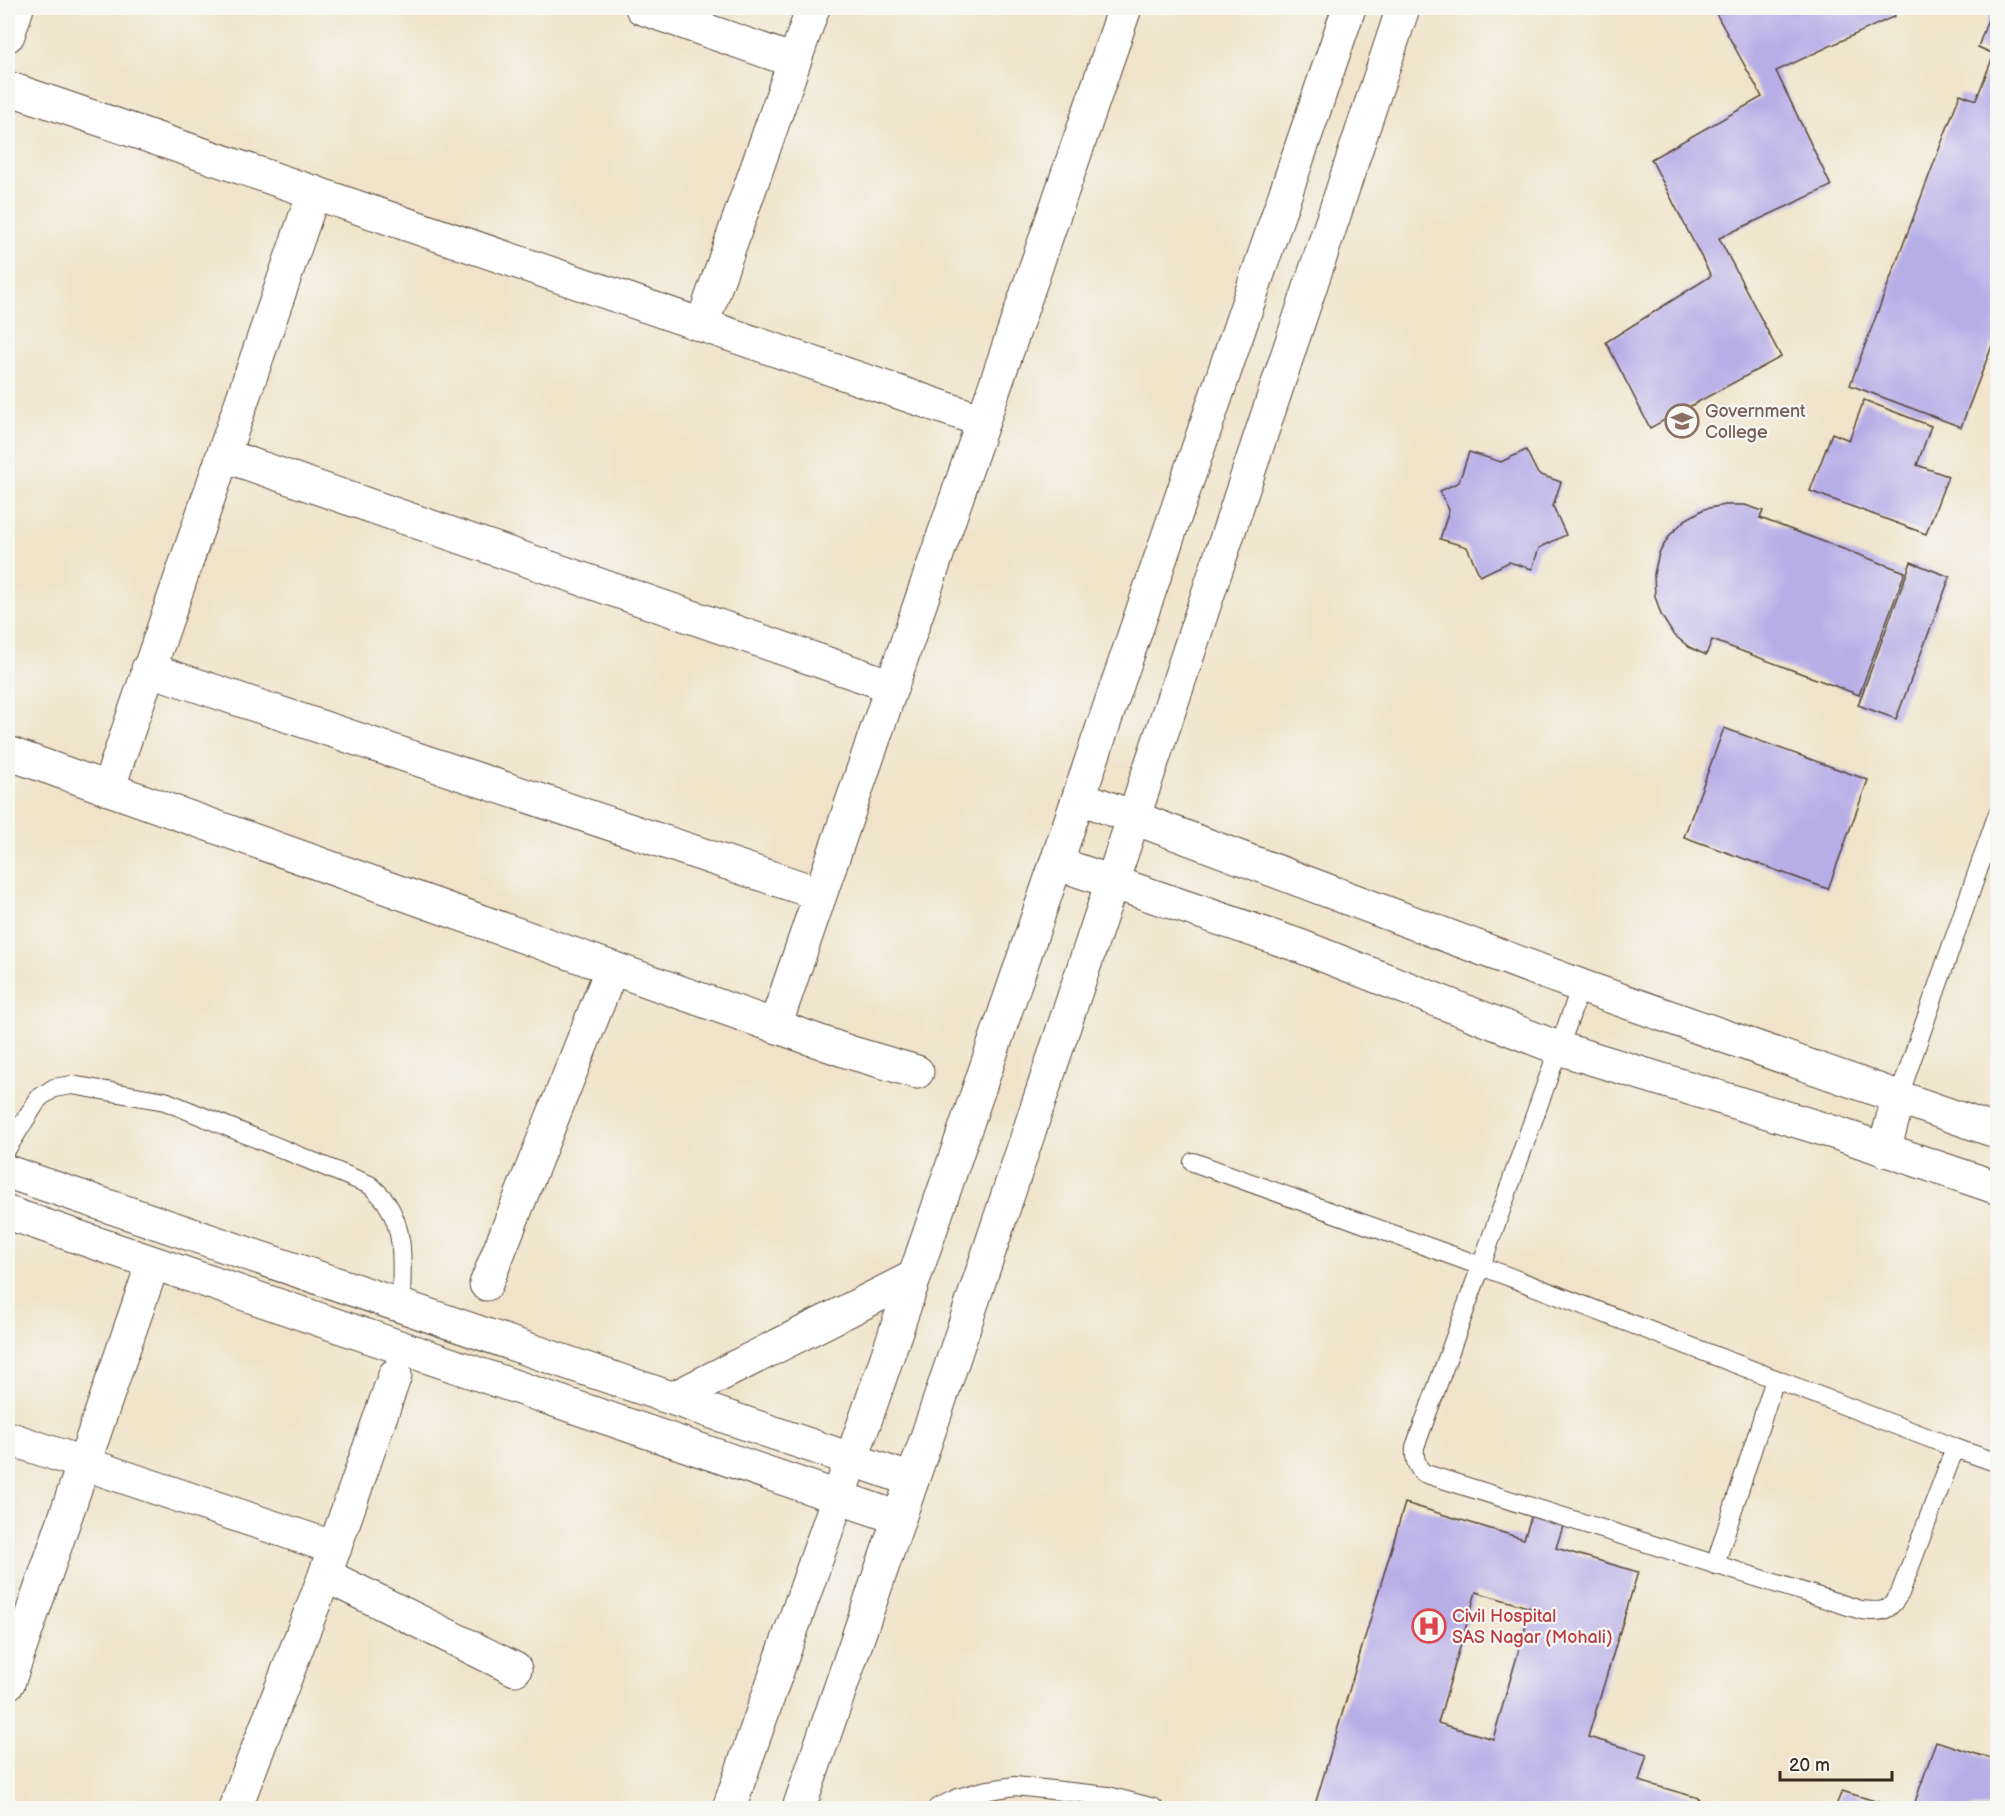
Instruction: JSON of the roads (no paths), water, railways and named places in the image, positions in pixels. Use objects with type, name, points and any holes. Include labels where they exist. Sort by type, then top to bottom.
[{"type":"main road","points":[[8,35],[17,8]]},
{"type":"main road","points":[[642,8],[794,61]]},
{"type":"main road","points":[[702,325],[813,8]]},
{"type":"main road","points":[[775,1026],[1125,8]]},
{"type":"main road","points":[[729,1809],[1349,8]]},
{"type":"main road","points":[[799,1809],[912,1480],[1403,8]]},
{"type":"main road","points":[[8,88],[983,421]]},
{"type":"main road","points":[[108,789],[314,192]]},
{"type":"main road","points":[[223,455],[892,686]]},
{"type":"main road","points":[[148,669],[820,894]]},
{"type":"main road","points":[[8,753],[849,1052],[918,1072]]},
{"type":"main road","points":[[1079,797],[1581,986],[1998,1132]]},
{"type":"main road","points":[[1056,863],[1300,946],[1558,1048],[1836,1133],[1998,1188]]},
{"type":"main road","points":[[486,1284],[612,968]]},
{"type":"main road","points":[[1884,1150],[1899,1096]]},
{"type":"main road","points":[[8,1172],[912,1480]]},
{"type":"main road","points":[[8,1214],[899,1518]]},
{"type":"main road","points":[[8,1683],[153,1263]]},
{"type":"main road","points":[[674,1398],[914,1277]]},
{"type":"main road","points":[[243,1806],[395,1375]]},
{"type":"main road","points":[[8,1438],[82,1464],[330,1562],[516,1669]]},
{"type":"lane","points":[[1899,1096],[1998,813]]},
{"type":"lane","points":[[1581,986],[1415,1447],[1414,1457],[1417,1467],[1423,1473],[1715,1565],[1861,1610],[1880,1611],[1891,1607],[1900,1593],[1955,1448]]},
{"type":"lane","points":[[8,1148],[39,1098],[54,1088],[72,1086],[165,1101],[370,1185],[386,1202],[398,1226],[402,1247],[401,1305]]},
{"type":"lane","points":[[1193,1162],[1481,1266],[1998,1463]]},
{"type":"lane","points":[[1715,1565],[1775,1378]]},
{"type":"lane","points":[[937,1809],[958,1798],[1015,1786],[1108,1796],[1154,1809]]},
{"type":"place","name":"Government College","points":[[1682,421]]},
{"type":"place","name":"Civil Hospital SAS Nagar (Mohali)","points":[[1429,1626]]}]
